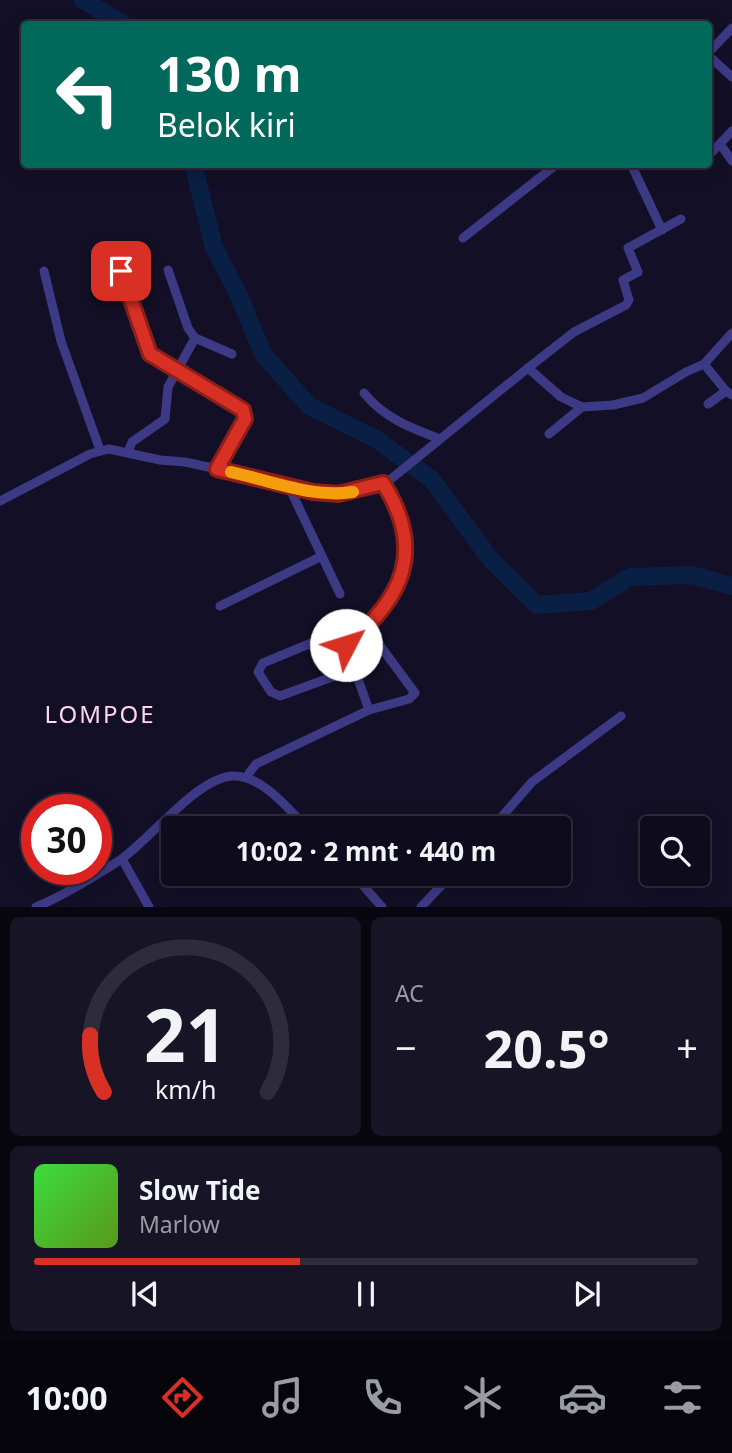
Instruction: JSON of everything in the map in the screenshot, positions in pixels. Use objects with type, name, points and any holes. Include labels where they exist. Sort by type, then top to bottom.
[{"type":"street","points":[[712,51],[732,28]]},
{"type":"street","points":[[712,57],[732,77]]},
{"type":"street","points":[[712,152],[732,131]]},
{"type":"street","points":[[720,144],[732,161]]},
{"type":"street","points":[[463,238],[551,168]]},
{"type":"street","points":[[633,168],[662,230]]},
{"type":"street","points":[[0,501],[100,450],[117,449],[217,469],[305,491],[338,494],[383,483],[574,332],[626,305],[629,300],[623,280],[638,272],[628,248],[681,219]]},
{"type":"street","points":[[168,270],[188,328],[195,338],[232,354]]},
{"type":"street","points":[[44,271],[61,341],[100,450]]},
{"type":"street","points":[[121,271],[150,354],[243,410],[245,419],[217,469]]},
{"type":"street","points":[[528,368],[561,397],[583,407],[613,405],[643,398],[685,372],[705,364],[732,333]]},
{"type":"street","points":[[128,452],[132,442],[165,419],[168,387],[195,338]]},
{"type":"street","points":[[705,364],[729,393],[708,404]]},
{"type":"street","points":[[364,393],[376,409],[402,424],[440,439]]},
{"type":"street","points":[[549,434],[583,407]]},
{"type":"street","points":[[346,645],[367,628],[399,586],[405,544],[396,502],[383,483]]},
{"type":"street","points":[[289,487],[340,594]]},
{"type":"street","points":[[220,606],[322,556]]},
{"type":"street","points":[[248,778],[248,773],[256,764],[369,710],[409,699],[415,692],[367,628]]},
{"type":"street","points":[[355,669],[281,696],[271,692],[258,672],[263,663],[338,632],[344,635],[369,710]]},
{"type":"street","points":[[502,816],[532,782],[621,716]]},
{"type":"street","points":[[36,907],[122,859],[173,811],[225,777],[232,775],[248,778],[267,789],[295,816]]},
{"type":"street","points":[[122,859],[149,907]]},
{"type":"street","points":[[363,886],[382,907]]},
{"type":"street","points":[[421,907],[441,886]]},
{"type":"waterway","points":[[83,0],[118,21]]},
{"type":"waterway","points":[[194,168],[214,247],[240,298],[263,354],[309,406],[376,439],[431,479],[491,560],[537,605],[591,601],[630,577],[692,575],[732,586]]},
{"type":"slow traffic","points":[[231,472],[305,491],[338,494],[353,492]]},
{"type":"district","name":"LOMPOE","points":[[100,715]]},
{"type":"route","points":[[121,271],[150,354],[239,406],[245,414],[245,419],[217,469],[313,492],[338,494],[383,483],[396,502],[405,544],[399,586],[374,621],[346,645]]}]
